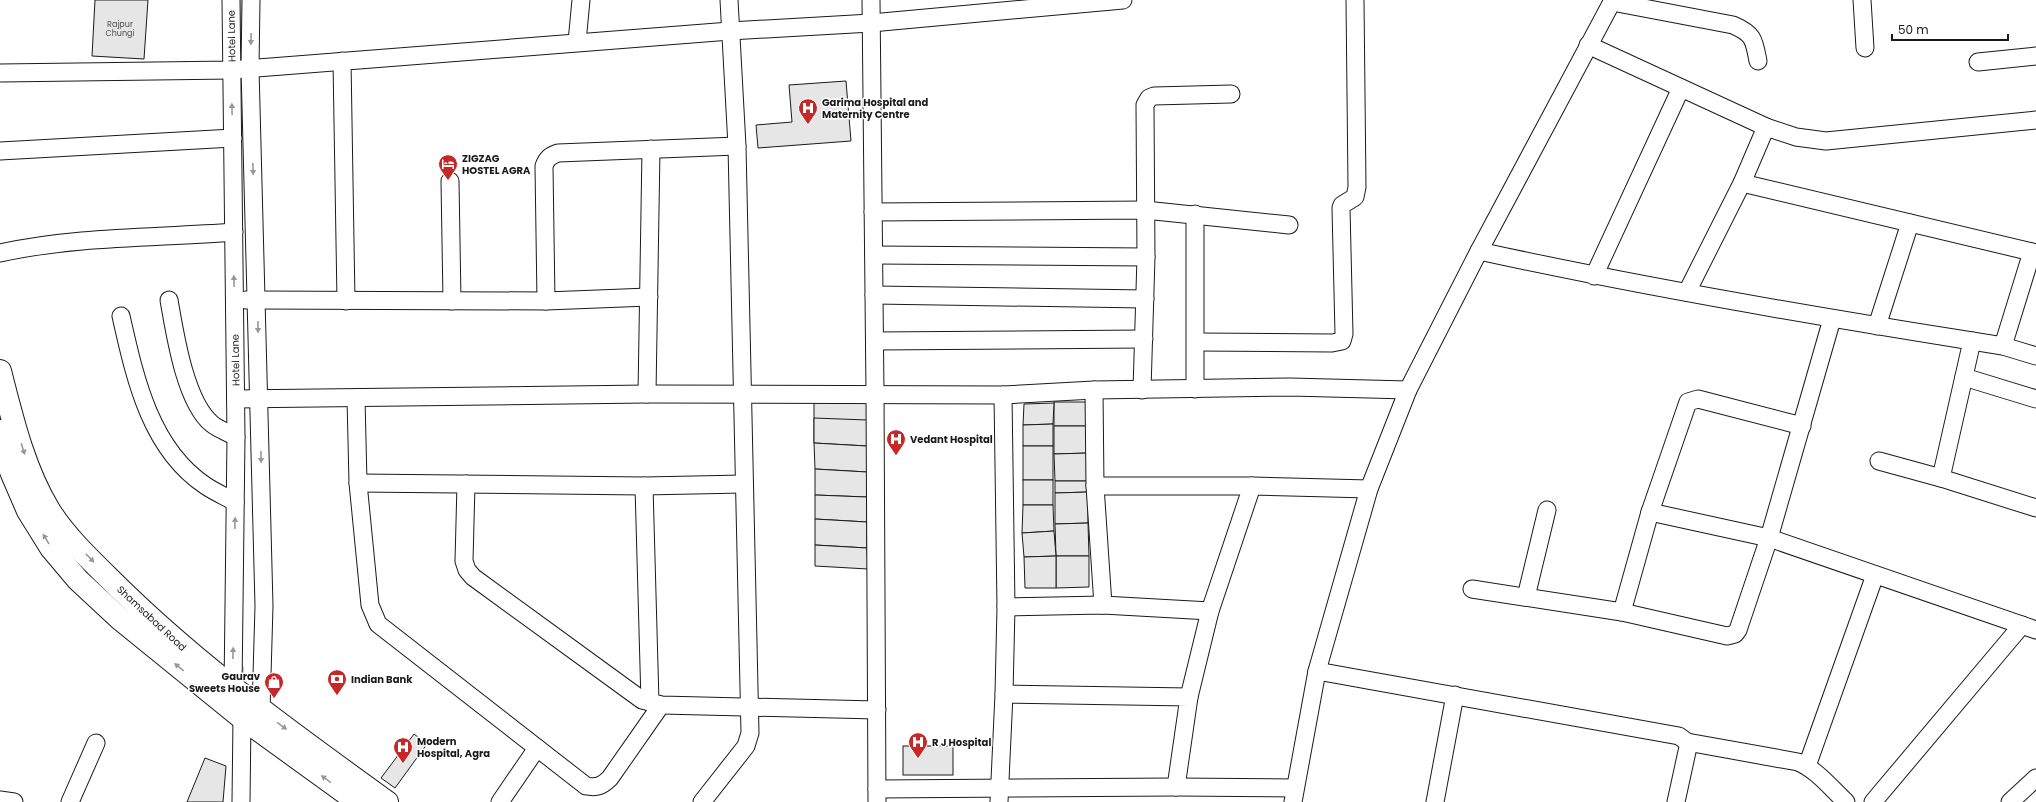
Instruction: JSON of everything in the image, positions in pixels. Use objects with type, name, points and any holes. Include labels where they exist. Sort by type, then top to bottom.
[{"type":"main road","name":"Shamsabad Road","points":[[0,371],[8,427],[50,511],[75,542],[151,619],[233,689],[252,718],[387,802]]},
{"type":"main road","name":"Shamsabad Road","points":[[0,441],[28,511],[51,548],[78,580],[120,620],[252,718],[358,802]]},
{"type":"street","name":"Hotel Lane","points":[[231,0],[243,69],[233,138],[234,232],[246,300],[248,399],[236,437],[233,689]]},
{"type":"street","points":[[241,802],[264,606],[248,399],[243,69],[251,0]]},
{"type":"street","points":[[577,42],[581,0]]},
{"type":"street","points":[[702,802],[749,740],[737,146],[730,31],[730,0]]},
{"type":"street","points":[[871,0],[876,393],[877,796],[999,795],[1176,787],[1294,795],[1317,671],[1369,489],[1408,390],[1479,251],[1612,1],[1738,27],[1750,34],[1754,40],[1758,62]]},
{"type":"street","points":[[1196,342],[1332,343],[1342,341],[1344,334],[1341,208],[1342,205],[1355,197],[1357,188],[1355,0]]},
{"type":"street","points":[[1862,0],[1865,48]]},
{"type":"street","points":[[0,73],[243,69],[577,42],[872,23],[1112,1]]},
{"type":"street","points":[[1588,45],[1766,127],[1796,138],[1826,141],[2036,120]]},
{"type":"street","points":[[1978,62],[2036,56]]},
{"type":"street","points":[[342,61],[346,301]]},
{"type":"street","points":[[1594,276],[1681,88]]},
{"type":"street","points":[[1142,390],[1146,257],[1146,101],[1154,96],[1231,94]]},
{"type":"street","points":[[1687,292],[1742,183],[1766,127]]},
{"type":"street","points":[[0,151],[233,138]]},
{"type":"street","points":[[546,301],[544,166],[546,160],[550,156],[558,153],[737,146]]},
{"type":"street","points":[[648,394],[651,149]]},
{"type":"street","points":[[450,181],[452,301]]},
{"type":"street","points":[[1742,183],[2034,253],[2003,346]]},
{"type":"street","points":[[873,212],[1145,210],[1290,225]]},
{"type":"street","points":[[1195,214],[1195,389]]},
{"type":"street","points":[[1877,326],[1910,224]]},
{"type":"street","points":[[0,253],[41,246],[105,239],[168,237],[234,232]]},
{"type":"street","points":[[1479,251],[1594,276],[1832,319],[2003,346],[2036,356]]},
{"type":"street","points":[[874,254],[1146,257]]},
{"type":"street","points":[[874,295],[1145,300]]},
{"type":"street","points":[[246,300],[546,301],[649,296]]},
{"type":"street","points":[[169,300],[175,333],[192,396],[211,423],[236,437]]},
{"type":"street","points":[[122,316],[130,358],[154,428],[178,462],[205,486],[235,502]]},
{"type":"street","points":[[1472,589],[1622,612],[1727,636],[1735,634],[1738,630],[1769,538],[1832,319]]},
{"type":"street","points":[[875,341],[1144,339]]},
{"type":"street","points":[[1941,478],[1972,341]]},
{"type":"street","points":[[1964,377],[2036,399]]},
{"type":"street","points":[[248,399],[648,394],[1003,394],[1094,390],[1290,387],[1408,390]]},
{"type":"street","points":[[1094,390],[1095,486],[1103,605]]},
{"type":"street","points":[[999,795],[1004,694],[1006,607],[1003,394]]},
{"type":"street","points":[[356,398],[358,483],[370,605],[378,624],[586,786],[596,787],[603,785],[655,704],[644,486]]},
{"type":"street","points":[[1622,612],[1650,512],[1686,406],[1692,400],[1698,399],[1802,426]]},
{"type":"street","points":[[1878,461],[1941,478],[2036,508]]},
{"type":"street","points":[[358,483],[644,486],[744,484]]},
{"type":"street","points":[[466,484],[464,561],[467,570],[473,577],[636,695],[655,704],[877,710]]},
{"type":"street","points":[[1095,486],[1252,486],[1369,489]]},
{"type":"street","points":[[1176,787],[1189,697],[1210,611],[1252,486]]},
{"type":"street","points":[[1526,597],[1547,510]]},
{"type":"street","points":[[1650,512],[1769,538],[2029,628],[1873,802]]},
{"type":"street","points":[[1807,766],[1875,575]]},
{"type":"street","points":[[1006,607],[1103,605],[1210,611]]},
{"type":"street","points":[[1317,671],[1679,736],[1687,742],[1798,762],[1807,766],[1846,802]]},
{"type":"street","points":[[1004,694],[1189,697]]},
{"type":"street","points":[[1435,802],[1455,695]]},
{"type":"street","points":[[1676,802],[1686,760],[1687,742]]},
{"type":"street","points":[[70,802],[96,743]]},
{"type":"street","points":[[500,802],[537,748]]},
{"type":"street","points":[[2010,802],[2036,778]]},
{"type":"street","points":[[0,800],[14,802]]},
{"type":"building","points":[[95,0],[148,0],[144,59],[92,56]]},
{"type":"building","points":[[846,81],[851,141],[758,148],[756,125],[792,122],[789,85]]},
{"type":"building","points":[[814,397],[867,397],[867,446],[814,443]]},
{"type":"building","points":[[1054,402],[1087,402],[1088,426],[1054,426]]},
{"type":"building","points":[[1054,403],[1053,424],[1023,425],[1024,404]]},
{"type":"building","points":[[814,418],[867,420],[867,446],[814,443]]},
{"type":"building","points":[[1053,424],[1053,446],[1023,446],[1023,425]]},
{"type":"building","points":[[1054,426],[1088,426],[1088,453],[1054,454]]},
{"type":"building","points":[[814,443],[867,446],[867,472],[815,469]]},
{"type":"building","points":[[1023,446],[1053,446],[1053,480],[1023,480]]},
{"type":"building","points":[[1088,453],[1088,481],[1055,481],[1054,454]]},
{"type":"building","points":[[815,469],[867,472],[867,497],[815,495]]},
{"type":"building","points":[[1023,480],[1053,480],[1053,505],[1023,505]]},
{"type":"building","points":[[1055,481],[1088,481],[1088,492],[1055,493]]},
{"type":"building","points":[[1088,492],[1088,523],[1055,524],[1055,493]]},
{"type":"building","points":[[815,495],[867,497],[867,522],[815,519]]},
{"type":"building","points":[[1023,505],[1053,505],[1054,531],[1022,533]]},
{"type":"building","points":[[815,519],[867,522],[867,548],[815,545]]},
{"type":"building","points":[[1088,523],[1089,556],[1056,556],[1055,524]]},
{"type":"building","points":[[1054,531],[1056,556],[1024,557],[1022,533]]},
{"type":"building","points":[[815,545],[867,548],[868,569],[815,566]]},
{"type":"building","points":[[1056,556],[1089,556],[1089,587],[1056,588]]},
{"type":"building","points":[[1056,556],[1056,588],[1025,588],[1024,557]]},
{"type":"building","points":[[414,734],[427,744],[395,788],[381,778]]},
{"type":"building","points":[[903,746],[953,746],[953,775],[903,775]]},
{"type":"building","points":[[205,758],[226,766],[223,802],[187,802]]},
{"type":"waterway","points":[[240,86],[241,0]]},
{"type":"waterway","points":[[242,668],[242,680]]},
{"type":"place","name":"Garima Hospital and Maternity Centre","points":[[808,125]]},
{"type":"place","name":"ZIGZAG HOSTEL AGRA","points":[[448,181]]},
{"type":"place","name":"Vedant Hospital","points":[[896,456]]},
{"type":"place","name":"Indian Bank","points":[[337,696]]},
{"type":"place","name":"Gaurav Sweets House","points":[[274,699]]},
{"type":"place","name":"R J Hospital","points":[[918,759]]},
{"type":"place","name":"Modern Hospital, Agra","points":[[403,764]]}]
